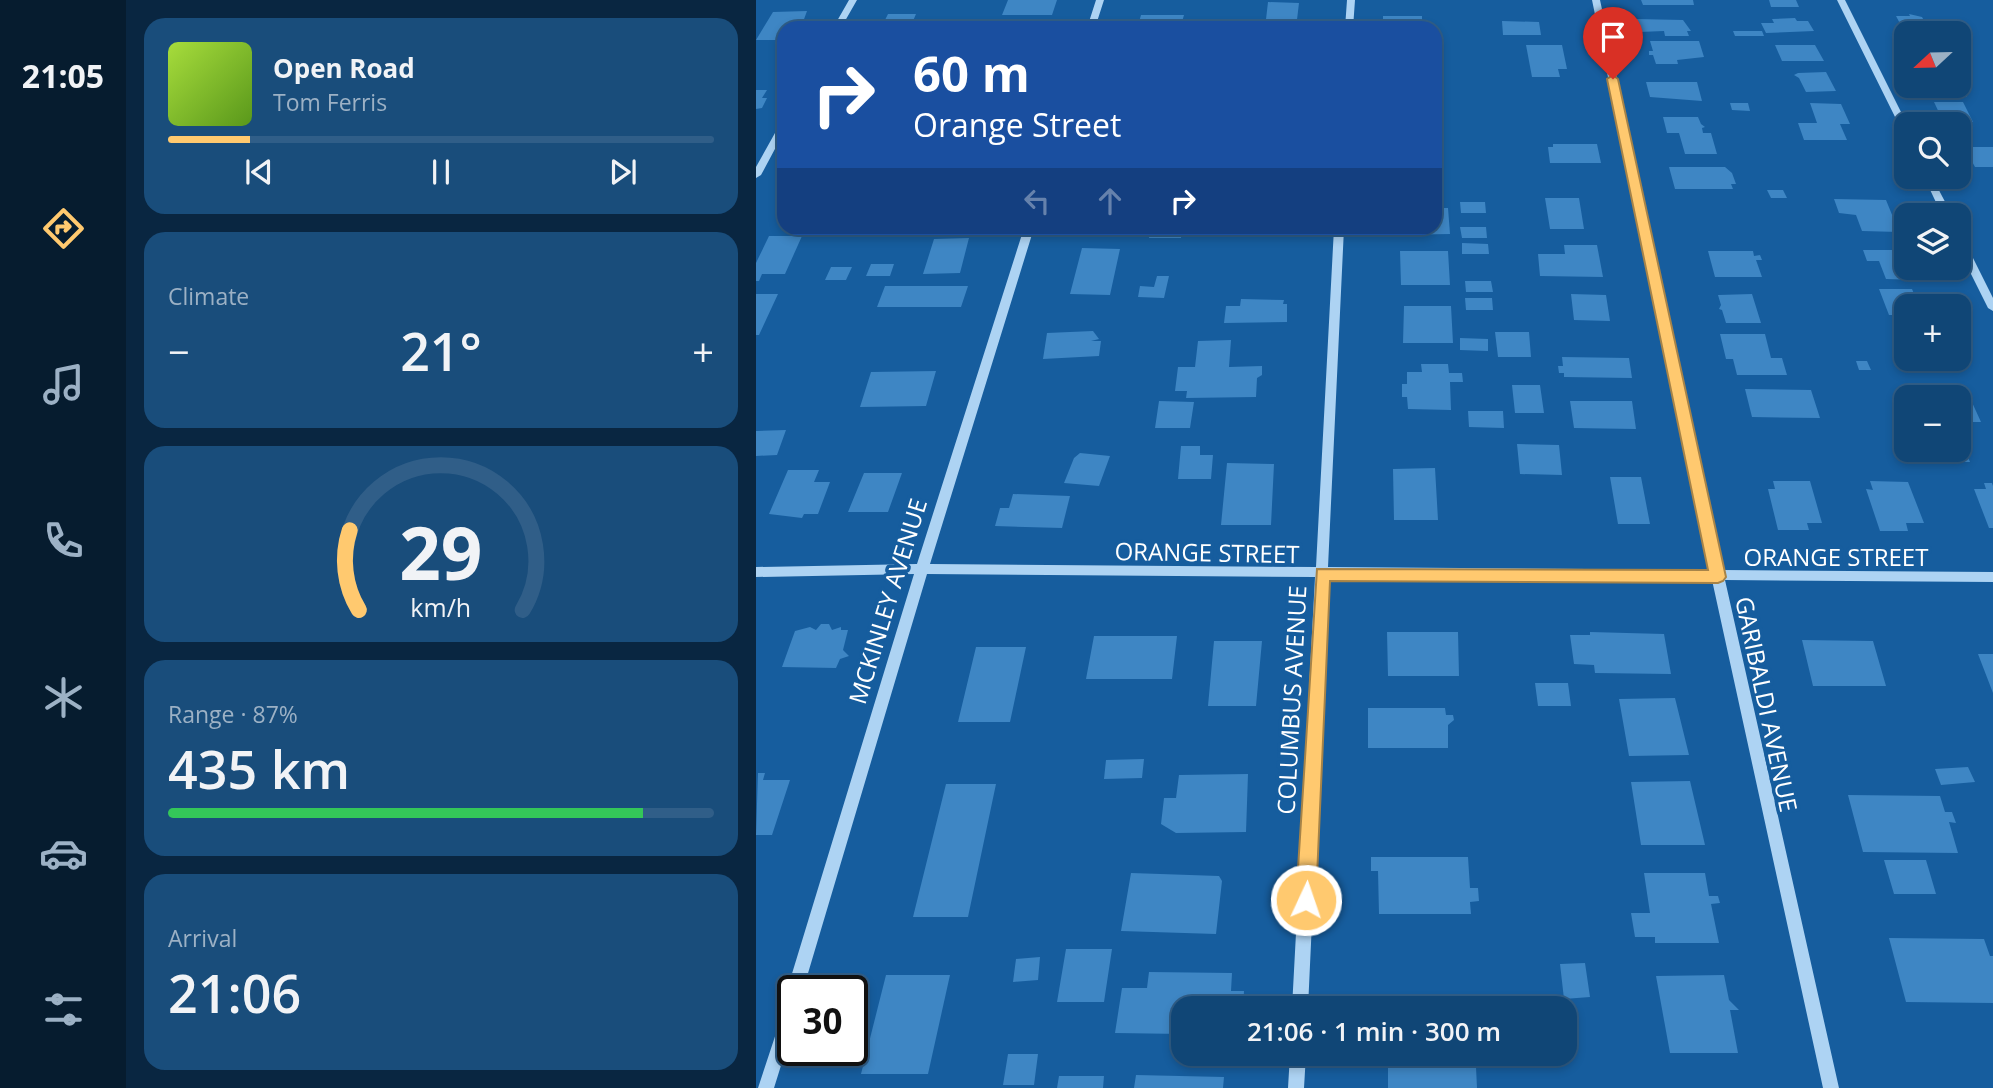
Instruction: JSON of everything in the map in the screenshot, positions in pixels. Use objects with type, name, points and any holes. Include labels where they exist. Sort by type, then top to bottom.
[{"type":"street","points":[[841,21],[853,0]]},
{"type":"street","points":[[1093,21],[1100,0]]},
{"type":"street","points":[[1349,21],[1350,0]]},
{"type":"street","name":"GARIBALDI AVENUE","points":[[1596,0],[1830,1088]]},
{"type":"street","points":[[1841,0],[1897,112]]},
{"type":"street","points":[[756,175],[777,137]]},
{"type":"street","name":"MCKINLEY AVENUE","points":[[800,975],[922,569],[1027,235]]},
{"type":"street","name":"COLUMBUS AVENUE","points":[[1301,996],[1339,235]]},
{"type":"street","points":[[1971,263],[1993,308]]},
{"type":"street","name":"ORANGE STREET","points":[[756,572],[922,569],[1993,577]]},
{"type":"street","points":[[766,1088],[777,1052]]},
{"type":"street","points":[[1296,1088],[1297,1066]]},
{"type":"building","points":[[1008,0],[1057,0],[1052,15],[1002,15]]},
{"type":"building","points":[[1641,0],[1693,0],[1694,5],[1643,5]]},
{"type":"building","points":[[1769,0],[1796,0],[1799,7],[1771,7]]},
{"type":"building","points":[[1268,2],[1299,3],[1297,21],[1266,21]]},
{"type":"building","points":[[807,11],[803,21],[777,21],[777,40],[756,40],[773,12]]},
{"type":"building","points":[[888,14],[916,14],[913,21],[884,21]]},
{"type":"building","points":[[1909,14],[1922,17],[1924,21],[1899,21],[1896,16],[1910,16]]},
{"type":"building","points":[[1141,15],[1184,15],[1182,21],[1139,21]]},
{"type":"building","points":[[1383,16],[1422,16],[1422,21],[1379,21],[1383,20]]},
{"type":"building","points":[[1795,18],[1797,21],[1808,21],[1814,31],[1766,33],[1761,23],[1774,23],[1772,19]]},
{"type":"building","points":[[1635,19],[1683,20],[1691,31],[1687,31],[1689,36],[1665,36],[1664,31],[1639,32]]},
{"type":"building","points":[[1502,21],[1539,22],[1541,35],[1503,35]]},
{"type":"building","points":[[1733,31],[1762,31],[1764,36],[1735,36]]},
{"type":"building","points":[[1650,41],[1699,41],[1704,57],[1677,60],[1678,64],[1656,64],[1653,55],[1649,55],[1649,51],[1653,51]]},
{"type":"building","points":[[1526,45],[1562,45],[1567,69],[1558,69],[1560,77],[1532,77]]},
{"type":"building","points":[[1775,45],[1815,45],[1824,61],[1782,61]]},
{"type":"building","points":[[1826,72],[1836,91],[1806,92],[1799,78],[1794,75],[1798,73]]},
{"type":"building","points":[[1646,82],[1697,82],[1702,101],[1650,97]]},
{"type":"building","points":[[756,90],[767,90],[762,98],[767,98],[762,108],[756,109]]},
{"type":"building","points":[[1934,102],[1963,102],[1968,112],[1939,112]]},
{"type":"building","points":[[1730,103],[1748,103],[1750,111],[1732,110]]},
{"type":"building","points":[[1810,103],[1841,104],[1850,124],[1840,124],[1847,140],[1804,140],[1798,123],[1817,123]]},
{"type":"building","points":[[1663,117],[1698,117],[1705,127],[1702,128],[1703,133],[1711,133],[1717,154],[1685,154],[1679,133],[1667,133]]},
{"type":"building","points":[[1553,144],[1597,144],[1601,163],[1550,163],[1548,147],[1553,147]]},
{"type":"building","points":[[1971,147],[1993,147],[1993,167],[1975,167],[1971,160]]},
{"type":"building","points":[[1669,167],[1725,167],[1732,173],[1736,184],[1731,184],[1733,189],[1675,189]]},
{"type":"building","points":[[1767,190],[1783,190],[1787,198],[1771,198]]},
{"type":"building","points":[[1545,198],[1579,198],[1584,229],[1550,229]]},
{"type":"building","points":[[1834,199],[1886,200],[1894,220],[1894,232],[1862,231],[1856,215],[1839,213]]},
{"type":"building","points":[[1460,202],[1485,202],[1486,213],[1461,213]]},
{"type":"building","points":[[1442,208],[1448,208],[1450,234],[1442,234]]},
{"type":"building","points":[[1460,227],[1486,227],[1487,238],[1462,238]]},
{"type":"building","points":[[1149,235],[1181,235],[1181,238],[1149,238]]},
{"type":"building","points":[[769,236],[802,236],[785,274],[762,274],[759,281],[756,281],[756,263]]},
{"type":"building","points":[[969,238],[960,273],[923,274],[934,239]]},
{"type":"building","points":[[1462,243],[1488,244],[1489,254],[1462,254]]},
{"type":"building","points":[[1564,245],[1597,245],[1603,277],[1540,276],[1538,254],[1565,254]]},
{"type":"building","points":[[1082,248],[1120,249],[1110,295],[1070,294]]},
{"type":"building","points":[[1863,250],[1894,250],[1894,279],[1886,279],[1879,261],[1867,261]]},
{"type":"building","points":[[1400,251],[1448,251],[1450,285],[1401,285]]},
{"type":"building","points":[[1708,251],[1753,251],[1754,256],[1760,255],[1762,260],[1756,260],[1762,277],[1715,277]]},
{"type":"building","points":[[871,264],[894,264],[890,276],[866,276]]},
{"type":"building","points":[[831,267],[852,267],[846,280],[825,280]]},
{"type":"building","points":[[1157,276],[1169,276],[1164,298],[1138,297],[1140,286],[1154,287]]},
{"type":"building","points":[[1465,281],[1491,281],[1493,292],[1466,292]]},
{"type":"building","points":[[885,286],[968,286],[961,307],[877,307]]},
{"type":"building","points":[[1879,289],[1912,289],[1914,294],[1894,294],[1894,315],[1889,315]]},
{"type":"building","points":[[756,294],[778,294],[759,335],[756,335]]},
{"type":"building","points":[[1571,294],[1606,295],[1610,321],[1574,320]]},
{"type":"building","points":[[1752,294],[1761,323],[1726,323],[1722,310],[1719,309],[1721,305],[1718,295]]},
{"type":"building","points":[[1465,298],[1492,298],[1493,310],[1466,310]]},
{"type":"building","points":[[1241,299],[1284,300],[1283,304],[1287,304],[1287,322],[1224,323],[1226,306],[1240,306]]},
{"type":"building","points":[[1404,306],[1451,306],[1453,343],[1403,343]]},
{"type":"building","points":[[1093,331],[1099,339],[1091,341],[1101,341],[1099,356],[1043,359],[1047,333]]},
{"type":"building","points":[[1495,332],[1529,332],[1531,357],[1498,357]]},
{"type":"building","points":[[1720,334],[1765,334],[1771,358],[1782,358],[1787,375],[1737,375],[1733,359],[1726,359]]},
{"type":"building","points":[[1460,338],[1488,339],[1488,351],[1460,350]]},
{"type":"building","points":[[1231,340],[1229,367],[1262,366],[1262,375],[1257,378],[1256,397],[1186,398],[1187,391],[1175,391],[1178,367],[1195,367],[1198,341]]},
{"type":"building","points":[[1562,357],[1629,358],[1632,378],[1564,377],[1564,373],[1559,373],[1558,366],[1563,366]]},
{"type":"building","points":[[1856,361],[1867,361],[1871,370],[1859,370]]},
{"type":"building","points":[[1421,364],[1448,364],[1449,373],[1462,373],[1463,382],[1450,382],[1451,410],[1408,409],[1407,397],[1402,397],[1402,384],[1407,384],[1407,372],[1422,372]]},
{"type":"building","points":[[936,371],[926,406],[860,407],[871,372]]},
{"type":"building","points":[[1512,385],[1540,385],[1544,413],[1515,413]]},
{"type":"building","points":[[1745,389],[1811,390],[1820,418],[1752,417]]},
{"type":"building","points":[[1971,400],[1981,422],[1971,422]]},
{"type":"building","points":[[1159,401],[1194,402],[1190,428],[1155,428]]},
{"type":"building","points":[[1570,401],[1632,401],[1636,429],[1574,428]]},
{"type":"building","points":[[1468,411],[1503,411],[1504,428],[1469,427]]},
{"type":"building","points":[[786,430],[777,455],[756,456],[756,431]]},
{"type":"building","points":[[1517,444],[1559,445],[1562,475],[1520,474]]},
{"type":"building","points":[[1181,446],[1200,446],[1200,455],[1213,455],[1211,479],[1178,479]]},
{"type":"building","points":[[1080,453],[1110,456],[1099,486],[1064,483],[1074,458]]},
{"type":"building","points":[[1227,463],[1274,464],[1271,525],[1221,525]]},
{"type":"building","points":[[1435,468],[1438,520],[1394,520],[1393,469]]},
{"type":"building","points":[[788,470],[819,470],[814,482],[830,482],[818,514],[804,514],[802,518],[769,514]]},
{"type":"building","points":[[864,473],[902,473],[888,512],[848,512]]},
{"type":"building","points":[[1610,477],[1641,477],[1650,524],[1618,524]]},
{"type":"building","points":[[1773,481],[1810,481],[1822,523],[1807,523],[1809,530],[1778,530],[1768,489],[1775,489]]},
{"type":"building","points":[[1870,481],[1908,482],[1924,523],[1906,523],[1908,531],[1880,531],[1866,489],[1873,490]]},
{"type":"building","points":[[1984,483],[1992,483],[1993,486],[1993,528],[1989,528],[1974,489],[1986,489]]},
{"type":"building","points":[[1013,494],[1070,496],[1062,528],[995,526],[1000,508],[1009,508]]},
{"type":"building","points":[[821,624],[829,624],[832,630],[841,627],[841,630],[848,630],[843,650],[849,656],[840,659],[836,668],[782,667],[795,631],[810,627],[816,630]]},
{"type":"building","points":[[1387,632],[1458,632],[1459,676],[1388,676]]},
{"type":"building","points":[[1590,632],[1664,634],[1671,674],[1595,673],[1594,665],[1574,664],[1570,635],[1590,635]]},
{"type":"building","points":[[1094,636],[1177,636],[1172,679],[1086,679]]},
{"type":"building","points":[[1802,640],[1873,641],[1886,686],[1813,686]]},
{"type":"building","points":[[1214,641],[1262,641],[1256,706],[1208,706]]},
{"type":"building","points":[[976,647],[1026,647],[1010,722],[958,722]]},
{"type":"building","points":[[1978,654],[1993,654],[1993,693]]},
{"type":"building","points":[[1535,683],[1568,683],[1571,706],[1538,706]]},
{"type":"building","points":[[1675,698],[1689,755],[1629,756],[1619,699]]},
{"type":"building","points":[[1368,708],[1445,708],[1446,715],[1453,715],[1454,720],[1448,725],[1448,748],[1368,748]]},
{"type":"building","points":[[1144,759],[1142,778],[1104,779],[1106,760]]},
{"type":"building","points":[[1968,767],[1975,782],[1941,785],[1935,769]]},
{"type":"building","points":[[758,773],[765,773],[763,780],[790,780],[772,835],[756,835]]},
{"type":"building","points":[[1248,774],[1246,832],[1176,833],[1161,824],[1164,798],[1176,798],[1179,775]]},
{"type":"building","points":[[1690,781],[1705,845],[1641,845],[1631,782]]},
{"type":"building","points":[[946,784],[996,784],[968,917],[913,917]]},
{"type":"building","points":[[1848,795],[1940,796],[1945,812],[1952,812],[1956,823],[1949,822],[1958,853],[1863,852]]},
{"type":"building","points":[[1371,857],[1468,857],[1470,888],[1478,888],[1479,901],[1470,902],[1471,914],[1379,914],[1378,871],[1371,871]]},
{"type":"building","points":[[1884,860],[1926,860],[1936,894],[1894,894]]},
{"type":"building","points":[[1131,873],[1219,876],[1222,881],[1216,934],[1121,931]]},
{"type":"building","points":[[1644,873],[1705,873],[1709,896],[1718,896],[1720,903],[1711,904],[1719,943],[1655,943],[1655,937],[1635,937],[1631,913],[1650,913]]},
{"type":"building","points":[[1889,938],[1984,939],[1990,956],[1993,956],[1993,1003],[1906,1002]]},
{"type":"building","points":[[1066,949],[1112,949],[1104,1002],[1057,1002]]},
{"type":"building","points":[[1040,957],[1038,980],[1013,982],[1016,959]]},
{"type":"building","points":[[1585,963],[1590,997],[1564,996],[1560,964]]},
{"type":"building","points":[[1149,972],[1232,973],[1231,991],[1244,991],[1244,996],[1171,996],[1171,1034],[1115,1033],[1122,988],[1147,988]]},
{"type":"building","points":[[886,975],[950,975],[928,1074],[861,1074],[863,1066],[868,1066],[868,1046]]},
{"type":"building","points":[[1724,975],[1729,1000],[1739,1010],[1730,1010],[1738,1053],[1670,1053],[1656,976]]},
{"type":"building","points":[[1008,1054],[1038,1054],[1034,1085],[1003,1085]]},
{"type":"building","points":[[1388,1067],[1476,1067],[1477,1088],[1388,1088]]},
{"type":"building","points":[[1136,1075],[1224,1077],[1223,1088],[1134,1088]]},
{"type":"building","points":[[1059,1076],[1104,1076],[1103,1088],[1057,1088]]},
{"type":"route","points":[[1306,900],[1322,574],[1718,577],[1613,79]]}]
